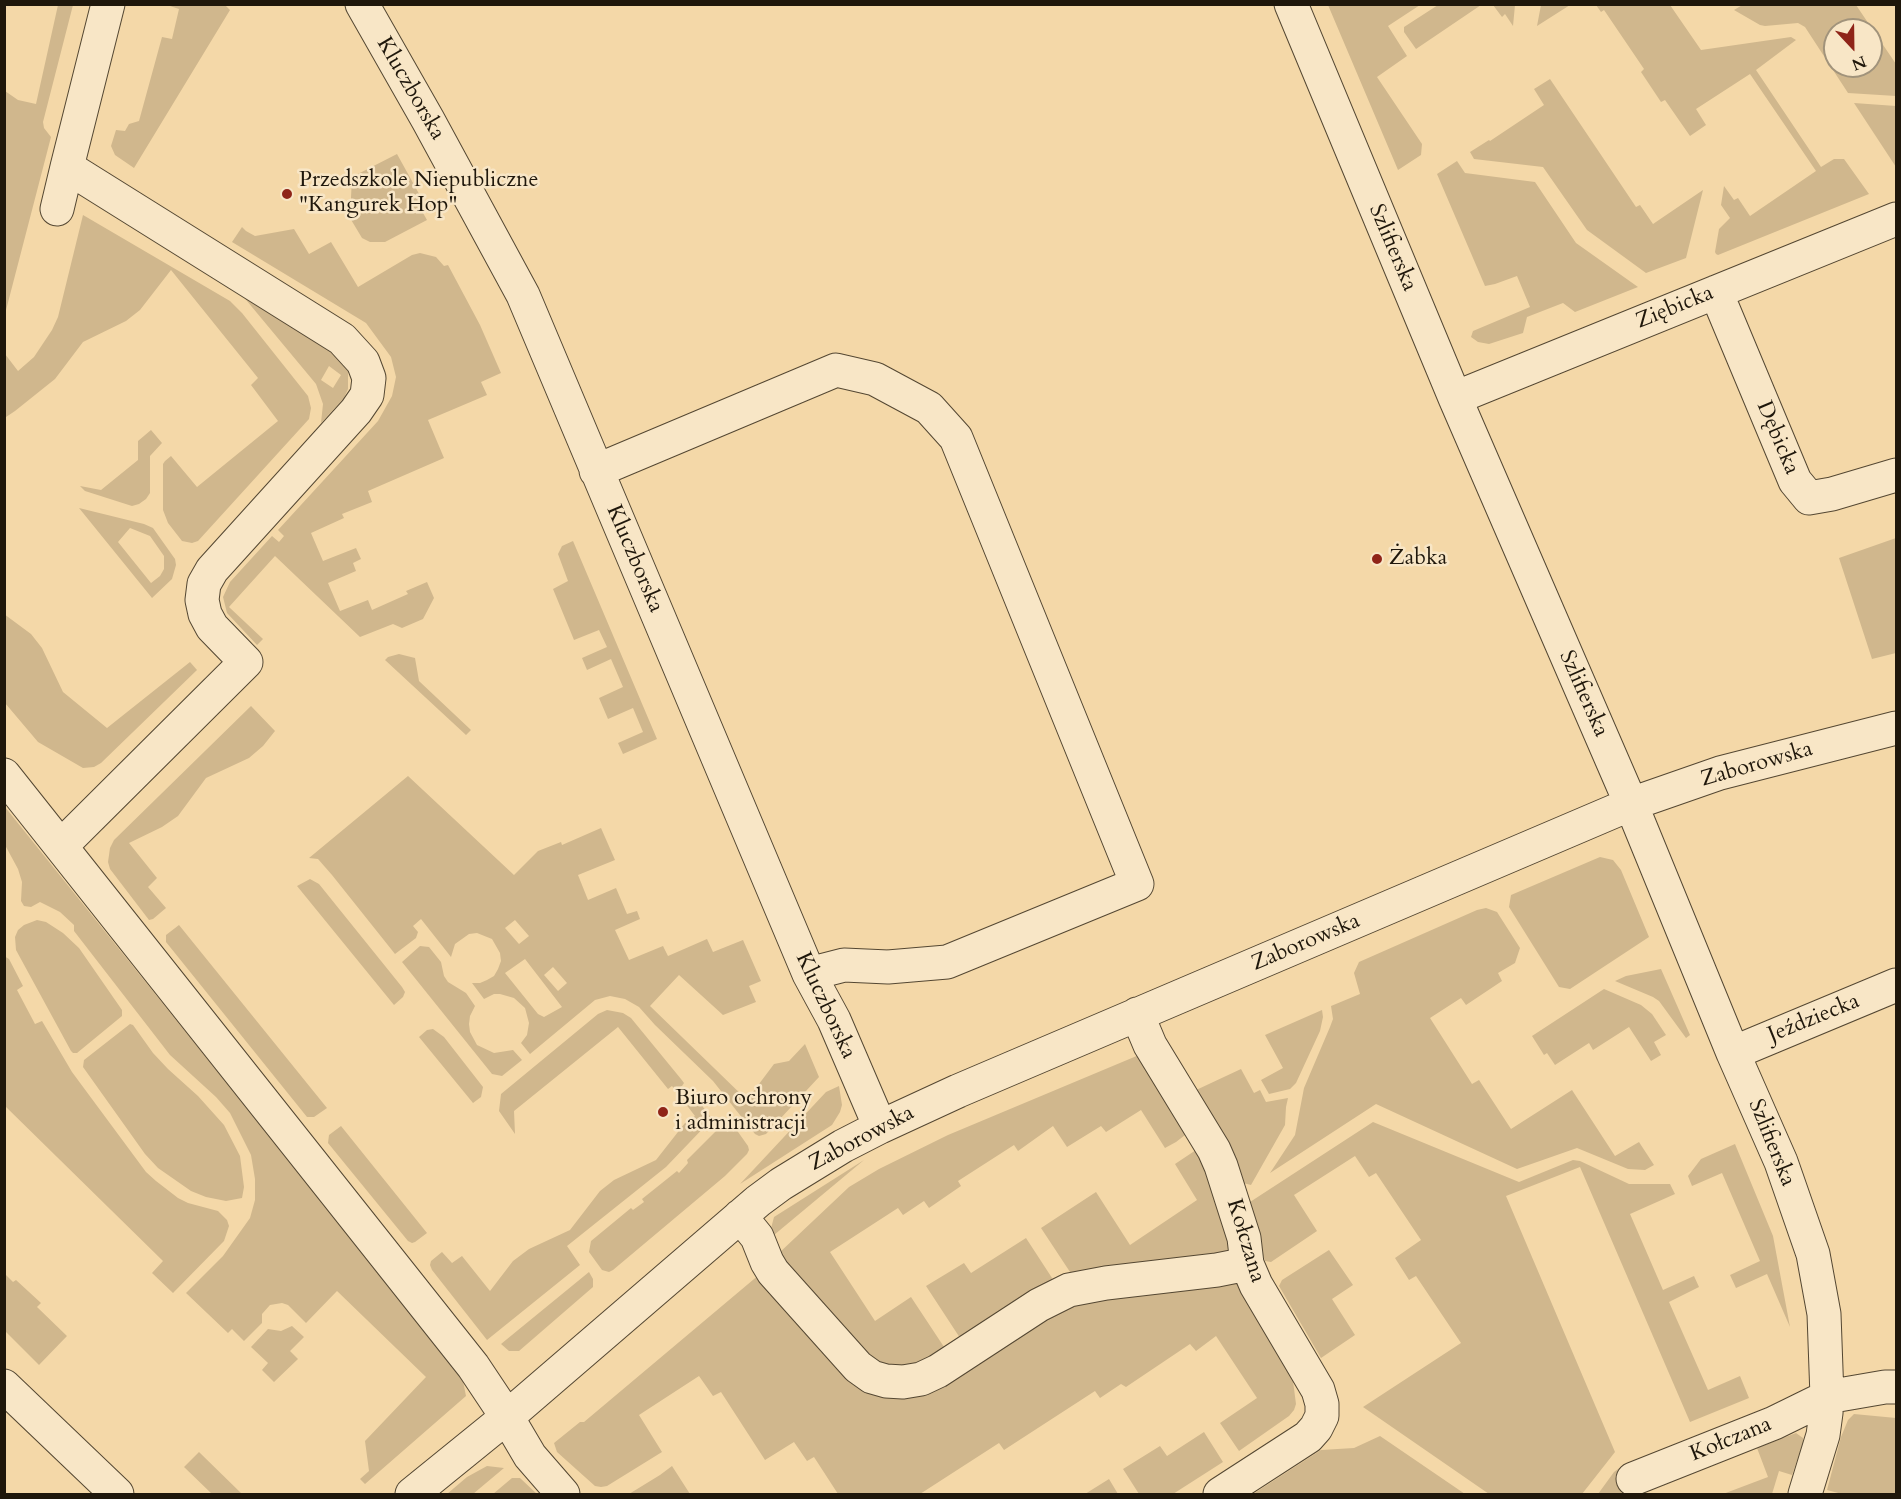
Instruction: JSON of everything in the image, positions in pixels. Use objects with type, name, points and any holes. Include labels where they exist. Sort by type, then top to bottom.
[{"type":"street","points":[[57,209],[108,4]]},
{"type":"street","name":"Kluczborska","points":[[362,4],[523,295],[809,974],[834,1020],[880,1127]]},
{"type":"street","name":"Szlifierska","points":[[1291,4],[1455,398],[1631,804],[1733,1053],[1782,1162],[1813,1254],[1824,1314],[1827,1397],[1823,1435],[1805,1494]]},
{"type":"street","points":[[61,846],[254,670],[212,627],[205,614],[202,600],[204,584],[212,570],[356,411],[367,395],[369,378],[363,362],[342,339],[68,167]]},
{"type":"street","name":"Ziębicka","points":[[1455,398],[1896,219]]},
{"type":"street","name":"Dębicka","points":[[1716,292],[1795,481],[1809,498],[1832,494],[1896,475]]},
{"type":"street","points":[[596,471],[836,370],[875,380],[929,408],[956,438],[1137,884],[947,962],[888,967],[844,964],[809,974]]},
{"type":"street","name":"Zaborowska","points":[[412,1494],[507,1417],[741,1216],[781,1184],[843,1146],[958,1091],[1631,804],[1720,774],[1896,728]]},
{"type":"street","points":[[4,775],[473,1366],[530,1456],[563,1494]]},
{"type":"street","name":"Jeździecka","points":[[1733,1053],[1896,985]]},
{"type":"street","name":"Kołczana","points":[[1137,1014],[1150,1045],[1214,1150],[1244,1238],[1247,1264],[1318,1390],[1322,1404],[1322,1416],[1308,1437],[1220,1494]]},
{"type":"street","points":[[741,1216],[757,1238],[766,1262],[780,1280],[858,1367],[872,1377],[886,1382],[921,1379],[938,1371],[1039,1305],[1070,1290],[1106,1282],[1217,1270],[1247,1264]]},
{"type":"street","points":[[4,1386],[117,1494]]},
{"type":"street","name":"Kołczana","points":[[1633,1479],[1774,1423],[1827,1397],[1896,1387]]},
{"type":"shaded area","points":[[1541,4],[1570,5],[1537,26]]},
{"type":"shaded area","points":[[1744,4],[1856,5],[1865,18],[1823,18],[1823,55],[1805,27],[1798,23],[1760,25],[1734,10]]},
{"type":"shaded area","points":[[58,5],[73,5],[43,122],[44,128],[51,137],[5,314],[5,91],[18,100],[36,104]]},
{"type":"shaded area","points":[[170,5],[225,5],[230,10],[134,168],[115,155],[111,146],[116,130],[125,131],[129,124],[139,121],[162,37],[172,39],[179,9]]},
{"type":"shaded area","points":[[1328,5],[1420,5],[1388,26],[1407,56],[1377,77],[1422,144],[1421,155],[1398,170]]},
{"type":"shaded area","points":[[1438,5],[1481,5],[1416,49],[1404,32],[1404,27]]},
{"type":"shaded area","points":[[1493,5],[1515,5],[1513,26],[1505,14],[1502,17]]},
{"type":"shaded area","points":[[1596,5],[1670,5],[1701,50],[1791,37],[1796,40],[1756,70],[1821,167],[1834,159],[1844,159],[1869,194],[1716,254],[1719,229],[1730,218],[1721,205],[1724,186],[1734,200],[1738,198],[1750,216],[1816,171],[1750,74],[1696,109],[1706,125],[1690,136],[1665,100],[1661,102],[1641,72],[1644,69],[1604,10],[1601,12]]},
{"type":"shaded area","points":[[1883,45],[1896,64],[1896,96],[1848,93],[1838,78],[1883,78]]},
{"type":"shaded area","points":[[1550,79],[1636,207],[1640,205],[1653,224],[1703,190],[1686,258],[1646,273],[1587,230],[1543,167],[1474,159],[1470,152],[1544,105],[1534,89]]},
{"type":"shaded area","points":[[1854,103],[1896,106],[1896,167]]},
{"type":"shaded area","points":[[397,154],[428,210],[423,213],[427,220],[385,242],[370,242],[362,238],[350,218],[352,177]]},
{"type":"shaded area","points":[[1457,161],[1465,173],[1535,182],[1576,243],[1638,287],[1575,312],[1563,303],[1527,317],[1523,333],[1489,344],[1478,342],[1471,337],[1473,331],[1530,307],[1517,276],[1485,286],[1437,174]]},
{"type":"shaded area","points":[[83,215],[230,301],[308,396],[311,408],[309,419],[198,541],[192,543],[182,541],[168,523],[163,510],[163,464],[165,461],[171,456],[197,487],[278,421],[251,385],[258,378],[171,270],[140,310],[126,321],[83,342],[55,379],[15,411],[6,417],[5,415],[5,354],[18,371],[34,357],[52,330],[58,317]]},
{"type":"shaded area","points":[[242,227],[255,236],[294,229],[309,254],[331,242],[358,287],[412,255],[420,253],[436,257],[444,266],[448,265],[480,325],[501,373],[481,382],[487,395],[428,420],[444,458],[368,491],[372,502],[342,514],[344,518],[311,533],[323,561],[356,548],[361,559],[353,563],[356,571],[328,583],[340,611],[368,600],[372,610],[408,594],[406,591],[427,582],[434,598],[423,619],[402,628],[393,624],[360,637],[275,556],[229,607],[263,639],[257,645],[227,613],[223,597],[230,582],[272,536],[279,542],[284,536],[278,530],[378,421],[392,396],[396,377],[391,357],[366,323],[232,242]]},
{"type":"shaded area","points":[[242,295],[330,349],[344,361],[348,370],[348,389],[344,398],[321,423],[323,404],[316,384]],"holes":[[[329,366],[341,375],[333,388],[321,380]]]},
{"type":"shaded area","points":[[151,430],[162,443],[150,456],[150,493],[146,499],[132,506],[85,491],[80,486],[101,490],[138,460],[138,441]]},
{"type":"shaded area","points":[[79,508],[153,528],[175,559],[176,565],[172,579],[152,598]],"holes":[[[130,528],[150,536],[164,556],[164,569],[160,576],[151,583],[118,542]]]},
{"type":"shaded area","points":[[1896,538],[1896,653],[1872,659],[1839,558]]},
{"type":"shaded area","points":[[573,541],[657,739],[623,754],[618,743],[643,732],[633,708],[608,719],[599,698],[623,687],[611,659],[587,670],[582,658],[607,647],[599,630],[574,640],[553,589],[568,581],[558,554],[562,546]]},
{"type":"shaded area","points":[[4,614],[31,634],[42,648],[63,692],[107,728],[190,662],[197,670],[101,763],[94,767],[83,768],[38,742],[5,703]]},
{"type":"shaded area","points":[[399,654],[415,658],[419,681],[471,730],[466,735],[385,660]]},
{"type":"shaded area","points":[[251,706],[275,731],[263,746],[249,758],[206,778],[178,816],[162,827],[129,843],[157,878],[148,887],[166,908],[149,920],[110,869],[108,862],[110,848],[114,840]]},
{"type":"shaded area","points":[[408,776],[514,875],[538,851],[561,842],[562,845],[601,828],[615,860],[578,875],[588,900],[616,888],[627,914],[637,911],[640,919],[615,930],[629,960],[663,946],[668,956],[707,939],[713,952],[743,940],[761,981],[749,986],[756,1002],[723,1015],[679,975],[650,1006],[747,1100],[774,1064],[789,1061],[805,1044],[819,1077],[766,1134],[759,1136],[713,1081],[639,1007],[625,999],[610,996],[595,1000],[530,1054],[521,1043],[527,1035],[529,1023],[525,1008],[514,998],[500,994],[484,999],[472,983],[487,980],[494,976],[498,969],[501,961],[500,953],[492,939],[477,933],[469,934],[455,944],[451,957],[421,919],[413,926],[418,932],[416,938],[395,954],[318,859],[309,858]],"holes":[[[515,920],[529,936],[519,944],[505,928]],[[525,959],[562,1007],[544,1017],[538,1014],[505,973]],[[553,967],[567,983],[558,991],[544,975]]]},
{"type":"shaded area","points":[[5,807],[462,1376],[466,1396],[365,1484],[360,1479],[369,1471],[365,1441],[426,1377],[337,1291],[306,1323],[288,1305],[282,1303],[270,1305],[262,1314],[262,1323],[244,1341],[232,1329],[228,1333],[186,1293],[223,1256],[250,1218],[255,1200],[255,1179],[251,1155],[230,1113],[170,1055],[74,931],[74,925],[60,912],[40,902],[31,907],[24,906],[21,901],[22,882],[18,869],[5,845]]},
{"type":"shaded area","points":[[1600,857],[1613,860],[1621,870],[1649,937],[1570,989],[1559,987],[1509,907],[1511,895]]},
{"type":"shaded area","points":[[310,879],[319,884],[402,987],[405,992],[403,997],[394,1005],[297,886]]},
{"type":"shaded area","points":[[1486,908],[1497,912],[1520,948],[1515,963],[1498,973],[1502,981],[1466,1005],[1461,998],[1430,1018],[1472,1084],[1479,1080],[1511,1129],[1572,1090],[1615,1156],[1639,1142],[1654,1165],[1645,1170],[1628,1169],[1577,1148],[1517,1169],[1376,1104],[1270,1173],[1295,1135],[1304,1088],[1333,1019],[1331,1006],[1360,994],[1354,973],[1359,962]]},
{"type":"shaded area","points":[[37,920],[46,922],[63,933],[79,948],[122,1010],[122,1016],[77,1053],[71,1051],[16,950],[15,937],[18,930]]},
{"type":"shaded area","points":[[179,925],[327,1108],[314,1117],[307,1117],[166,942],[166,935]]},
{"type":"shaded area","points":[[420,946],[429,947],[441,962],[448,982],[466,993],[475,1006],[469,1024],[470,1032],[477,1045],[494,1053],[513,1050],[522,1060],[502,1076],[492,1074],[402,962]]},
{"type":"shaded area","points":[[4,956],[9,959],[23,986],[17,990],[35,1024],[42,1021],[72,1072],[146,1172],[178,1198],[218,1211],[227,1220],[229,1226],[224,1241],[173,1293],[152,1273],[163,1261],[5,1106]]},
{"type":"shaded area","points":[[1661,969],[1690,1035],[1686,1038],[1659,1001],[1615,981],[1626,976]]},
{"type":"shaded area","points":[[1604,989],[1641,1005],[1652,1014],[1666,1035],[1654,1042],[1661,1055],[1651,1061],[1629,1027],[1593,1050],[1589,1043],[1555,1065],[1547,1053],[1544,1055],[1532,1036]]},
{"type":"shaded area","points":[[607,1010],[623,1013],[631,1018],[684,1083],[682,1086],[675,1090],[672,1086],[668,1089],[618,1027],[514,1111],[515,1134],[499,1111],[501,1094],[598,1014]]},
{"type":"shaded area","points":[[1322,1010],[1320,1031],[1296,1083],[1290,1089],[1269,1094],[1261,1080],[1283,1068],[1265,1035]]},
{"type":"shaded area","points":[[130,1024],[153,1053],[198,1096],[224,1125],[240,1156],[244,1187],[242,1198],[226,1201],[206,1197],[191,1191],[158,1168],[145,1154],[83,1067],[84,1060]]},
{"type":"shaded area","points":[[433,1029],[444,1037],[483,1087],[481,1097],[473,1103],[419,1037],[427,1030]]},
{"type":"shaded area","points":[[1139,1055],[1189,1132],[1176,1142],[1165,1148],[1141,1110],[1106,1132],[1101,1126],[1067,1147],[1053,1126],[1018,1151],[1014,1145],[958,1181],[961,1186],[929,1208],[924,1201],[903,1215],[898,1208],[830,1252],[875,1321],[911,1297],[946,1350],[922,1368],[877,1366],[778,1254],[849,1187],[879,1169],[948,1135]]},
{"type":"shaded area","points":[[1241,1069],[1254,1093],[1260,1090],[1266,1102],[1288,1098],[1285,1125],[1251,1185],[1239,1182],[1194,1091]]},
{"type":"shaded area","points":[[839,1086],[842,1105],[832,1125],[740,1184],[826,1092]]},
{"type":"shaded area","points":[[694,1095],[712,1119],[666,1167],[567,1246],[580,1265],[487,1340],[432,1270],[431,1261],[442,1252],[452,1263],[462,1256],[490,1291],[513,1261],[529,1249],[570,1230],[600,1191],[614,1180],[656,1160],[685,1123],[695,1116],[685,1103]]},
{"type":"shaded area","points":[[731,1122],[748,1146],[747,1154],[725,1176],[613,1270],[609,1272],[602,1270],[589,1252],[591,1241],[631,1208],[633,1210],[644,1202],[642,1199],[677,1171],[679,1173],[688,1163],[687,1160],[717,1130]]},
{"type":"shaded area","points":[[1373,1122],[1519,1182],[1573,1160],[1580,1161],[1629,1184],[1670,1184],[1675,1194],[1630,1214],[1663,1290],[1694,1276],[1699,1287],[1669,1302],[1708,1390],[1740,1376],[1749,1398],[1690,1422],[1580,1167],[1506,1196],[1615,1452],[1582,1494],[1489,1494],[1363,1407],[1461,1343],[1416,1276],[1409,1280],[1395,1258],[1421,1240],[1376,1173],[1369,1177],[1355,1156],[1294,1195],[1317,1231],[1271,1262],[1265,1261],[1247,1209],[1250,1202]]},
{"type":"shaded area","points":[[341,1126],[427,1233],[415,1242],[408,1241],[328,1143],[329,1135]]},
{"type":"shaded area","points":[[1735,1144],[1773,1236],[1790,1327],[1767,1274],[1736,1288],[1730,1275],[1760,1261],[1722,1173],[1692,1186],[1688,1176],[1701,1159]]},
{"type":"shaded area","points":[[1199,1148],[1232,1247],[1228,1253],[1072,1275],[1041,1228],[1096,1192],[1130,1245],[1197,1200],[1175,1164]]},
{"type":"shaded area","points":[[864,1160],[768,1240],[774,1217]]},
{"type":"shaded area","points":[[1026,1238],[1054,1281],[962,1341],[926,1286],[964,1263],[971,1273]]},
{"type":"shaded area","points":[[1329,1250],[1353,1285],[1332,1299],[1355,1335],[1321,1358],[1279,1286],[1282,1280]]},
{"type":"shaded area","points":[[589,1272],[593,1279],[593,1287],[519,1351],[509,1351],[501,1344]]},
{"type":"shaded area","points":[[5,1274],[13,1282],[16,1280],[41,1303],[37,1307],[67,1336],[39,1365],[5,1331]]},
{"type":"shaded area","points":[[760,1274],[868,1385],[1068,1303],[1236,1281],[1293,1381],[1296,1404],[1289,1416],[1239,1451],[1220,1423],[1257,1398],[1216,1336],[1196,1351],[1190,1344],[1126,1387],[1121,1384],[1100,1398],[1095,1391],[1004,1450],[999,1443],[920,1494],[838,1494],[814,1457],[807,1461],[794,1442],[765,1460],[721,1392],[713,1396],[699,1376],[639,1415],[662,1452],[607,1486],[595,1486],[557,1452],[554,1443],[580,1422],[584,1422]]},
{"type":"shaded area","points":[[292,1326],[304,1337],[290,1351],[298,1359],[274,1382],[262,1370],[268,1363],[251,1347],[268,1329],[281,1331]]},
{"type":"shaded area","points":[[1854,1414],[1896,1418],[1896,1494],[1842,1494],[1827,1490],[1841,1437],[1848,1420]]},
{"type":"shaded area","points":[[1204,1432],[1223,1462],[1173,1494],[1139,1494],[1123,1469],[1160,1446],[1167,1456]]},
{"type":"shaded area","points":[[1796,1433],[1803,1438],[1803,1443],[1792,1475],[1779,1471],[1772,1494],[1723,1494],[1768,1477],[1757,1448]]},
{"type":"shaded area","points":[[1380,1436],[1465,1494],[1253,1494],[1321,1450],[1354,1448]]},
{"type":"shaded area","points":[[199,1452],[242,1494],[212,1494],[184,1467]]},
{"type":"shaded area","points":[[487,1466],[504,1468],[473,1494],[447,1494],[467,1477]]},
{"type":"shaded area","points":[[672,1466],[690,1494],[629,1494],[660,1475]]},
{"type":"shaded area","points":[[1622,1466],[1635,1494],[1598,1494],[1614,1472]]},
{"type":"shaded area","points":[[512,1478],[520,1478],[537,1494],[493,1494]]},
{"type":"shaded area","points":[[1109,1479],[1118,1494],[1085,1494]]},
{"type":"place","name":"Przedszkole Niepubliczne \"Kangurek Hop\"","points":[[287,194]]},
{"type":"place","name":"Żabka","points":[[1377,559]]},
{"type":"place","name":"Biuro ochrony i administracji","points":[[663,1112]]}]
